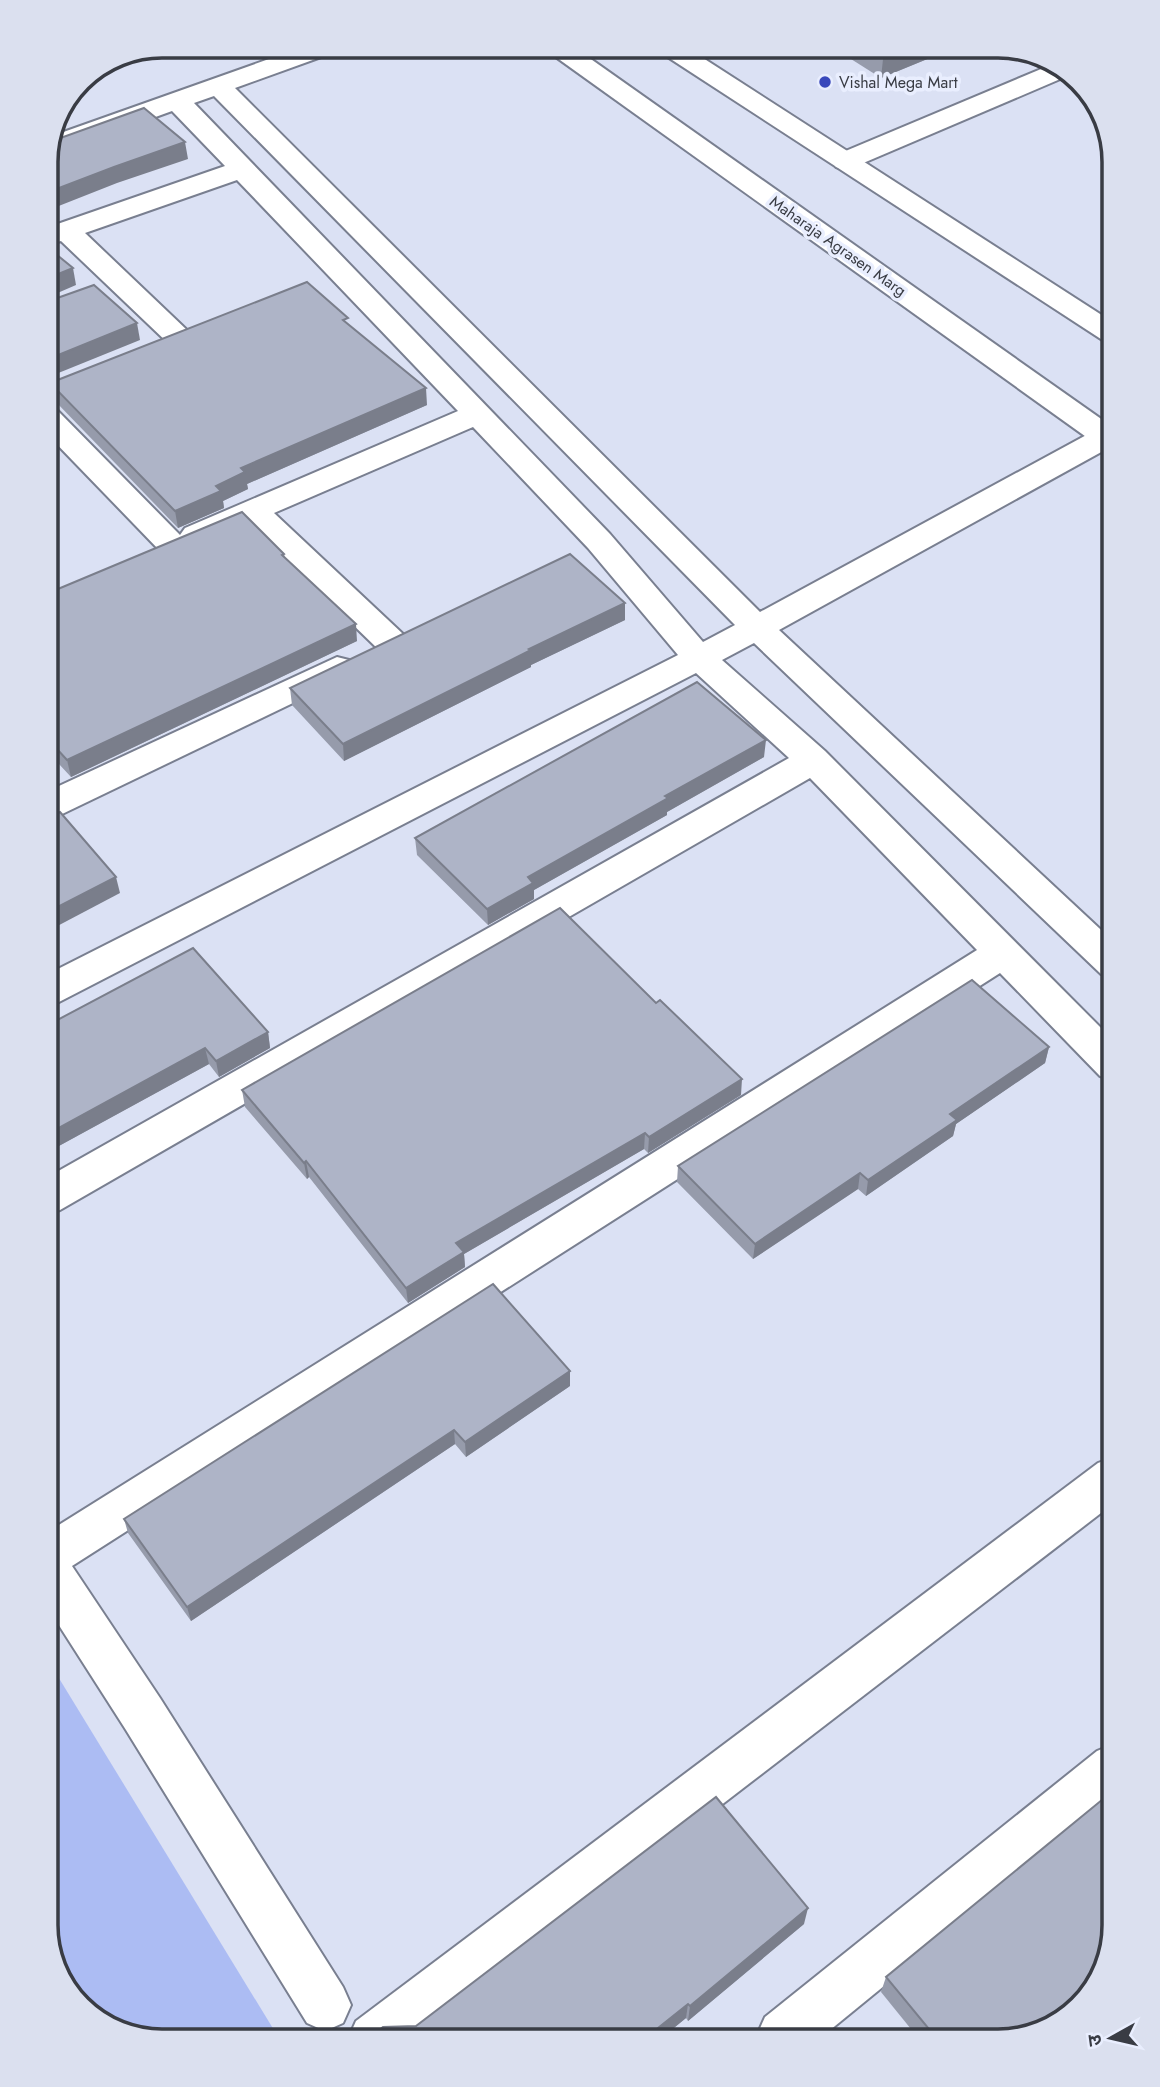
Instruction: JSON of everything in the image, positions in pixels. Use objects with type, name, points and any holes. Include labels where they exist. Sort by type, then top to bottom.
[{"type":"street","points":[[60,143],[295,58]]},
{"type":"street","name":"Maharaja Agrasen Marg","points":[[573,58],[1102,430]]},
{"type":"street","points":[[686,58],[1102,327]]},
{"type":"street","points":[[845,161],[1052,73]]},
{"type":"street","points":[[217,85],[757,628],[1102,952]]},
{"type":"street","points":[[177,101],[599,541],[699,658],[813,761],[1102,1052]]},
{"type":"street","points":[[58,233],[242,169]]},
{"type":"street","points":[[58,236],[107,286],[179,338]]},
{"type":"street","points":[[311,286],[342,273]]},
{"type":"street","points":[[58,430],[159,551],[477,414]]},
{"type":"street","points":[[58,986],[757,628],[1102,442]]},
{"type":"street","points":[[58,801],[403,636],[253,510]]},
{"type":"street","points":[[566,557],[599,541]]},
{"type":"street","points":[[58,1191],[813,761]]},
{"type":"street","points":[[58,1550],[1003,952]]},
{"type":"street","points":[[387,2029],[1102,1487]]},
{"type":"street","points":[[58,1584],[143,1714],[325,2005]]},
{"type":"street","points":[[790,2029],[1102,1778]]},
{"type":"shaded area","points":[[58,1677],[273,2029],[155,2029],[129,2024],[104,2012],[93,2003],[72,1977],[60,1945],[58,1925]]},
{"type":"building","points":[[144,108],[185,142],[58,188],[61,138]]},
{"type":"building","points":[[58,256],[73,268],[58,274]]},
{"type":"building","points":[[307,282],[348,318],[343,320],[426,388],[241,468],[245,472],[216,486],[221,491],[175,511],[58,391],[58,380]]},
{"type":"building","points":[[94,285],[137,323],[58,355],[58,298]]},
{"type":"building","points":[[242,512],[284,554],[282,555],[356,624],[67,760],[58,750],[58,589]]},
{"type":"building","points":[[570,554],[625,603],[343,744],[290,688]]},
{"type":"building","points":[[697,682],[766,740],[528,877],[533,883],[487,909],[415,838]]},
{"type":"building","points":[[60,812],[116,877],[58,907]]},
{"type":"building","points":[[560,908],[656,1003],[660,1000],[742,1079],[649,1137],[645,1133],[456,1243],[464,1252],[406,1288],[306,1161],[304,1163],[242,1090]]},
{"type":"building","points":[[193,948],[268,1032],[216,1061],[205,1048],[58,1128],[58,1020]]},
{"type":"building","points":[[972,980],[1049,1047],[950,1114],[957,1120],[868,1180],[860,1173],[755,1244],[678,1166]]},
{"type":"building","points":[[493,1284],[570,1371],[465,1442],[454,1430],[187,1607],[124,1519]]},
{"type":"building","points":[[716,1797],[808,1908],[690,2006],[688,2004],[657,2029],[380,2029],[416,2026]]},
{"type":"building","points":[[1102,1800],[1102,1925],[1097,1958],[1085,1983],[1056,2012],[1018,2027],[929,2029],[886,1977]]},
{"type":"place","name":"Vishal Mega Mart","points":[[825,82]]}]
